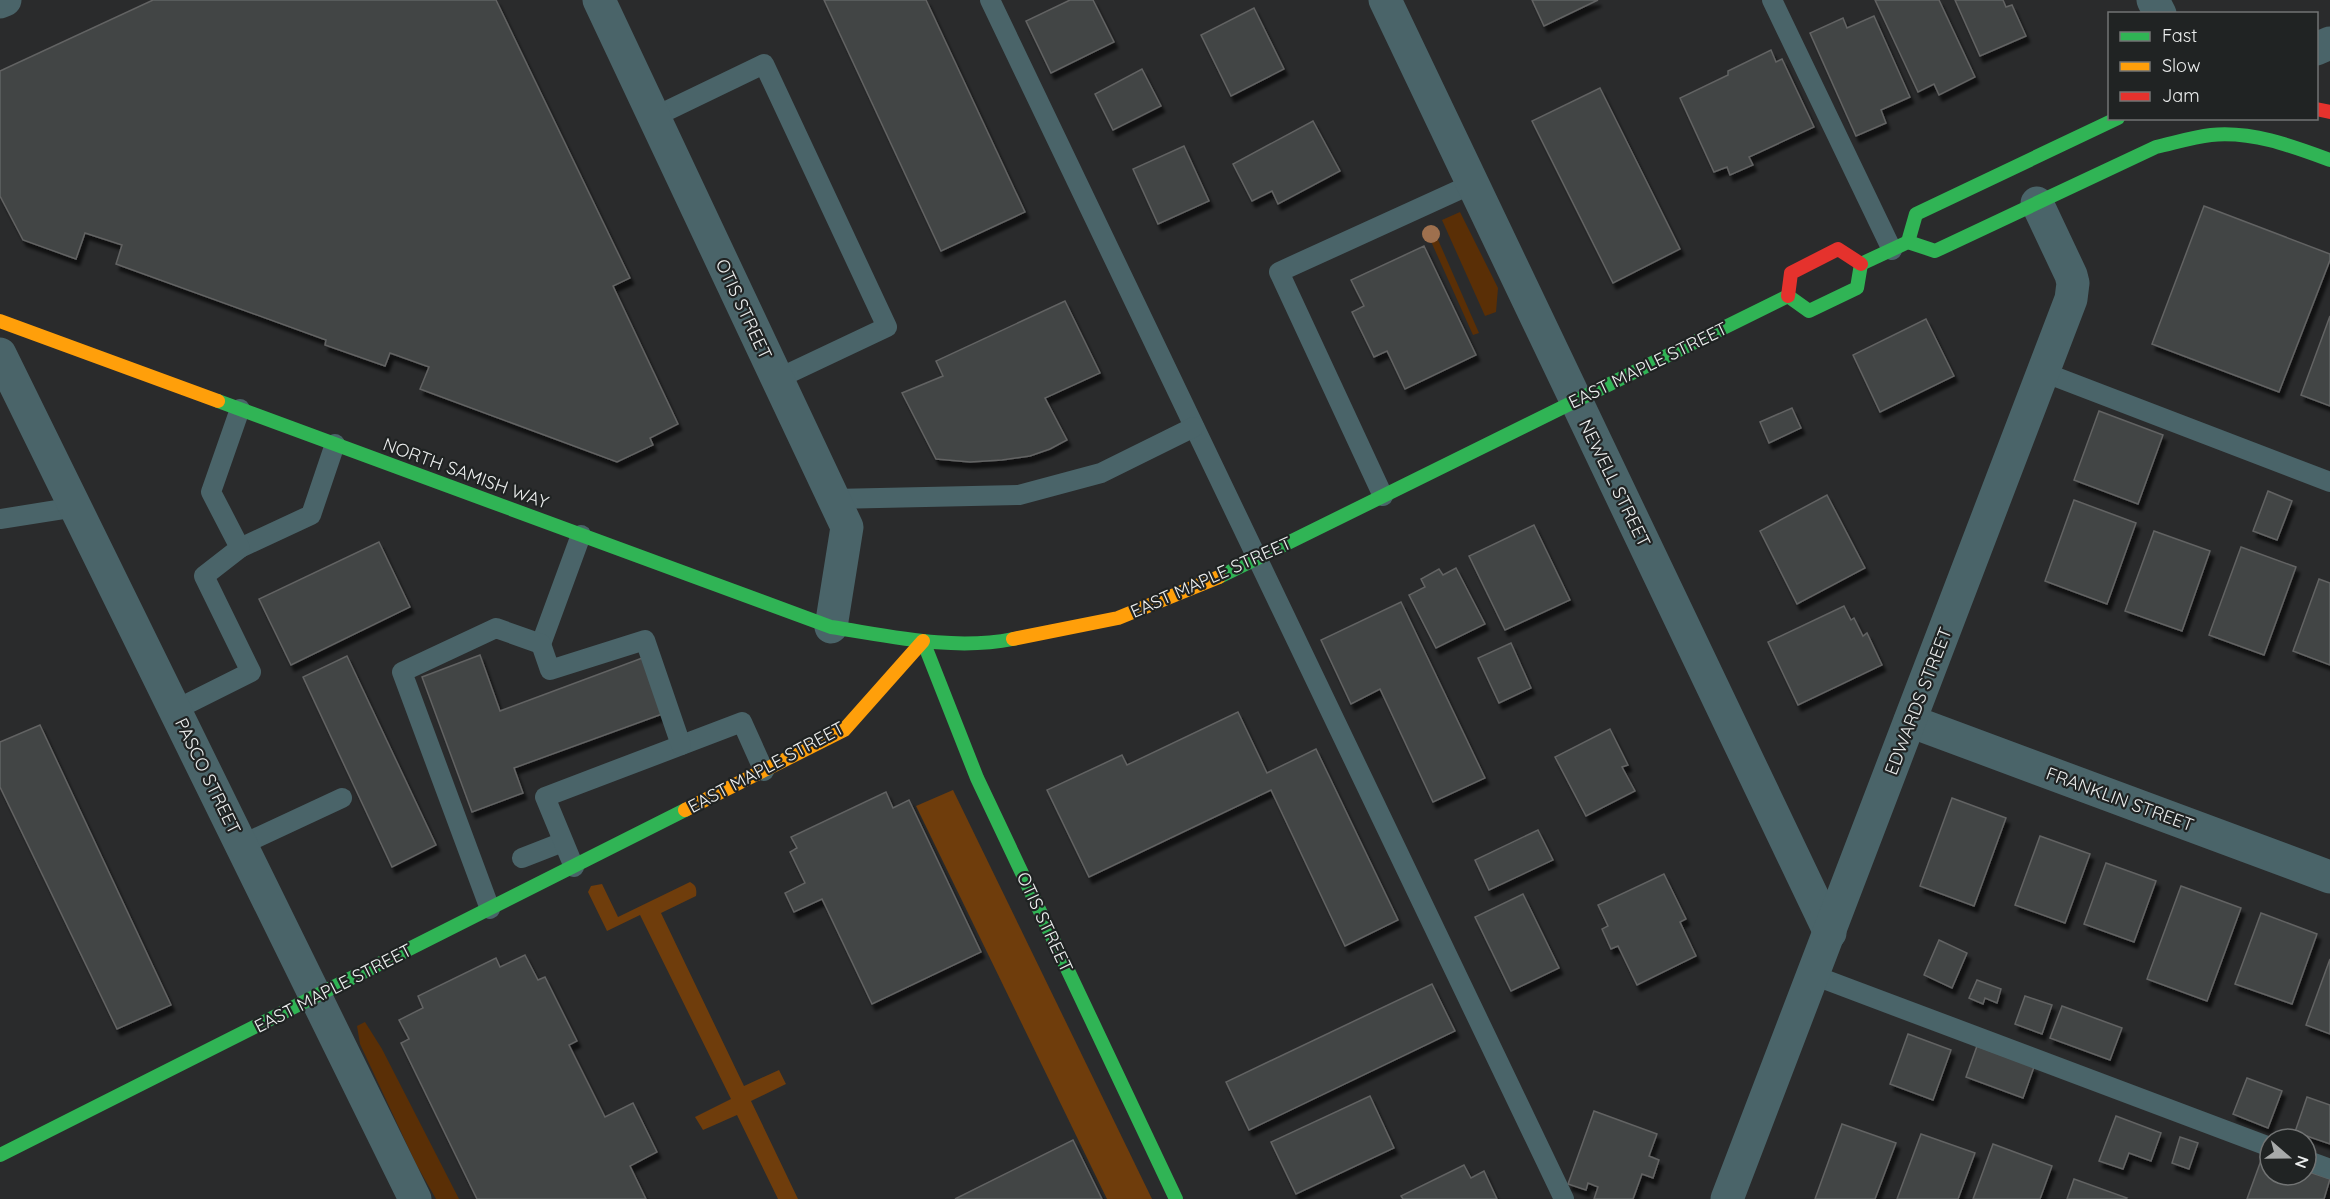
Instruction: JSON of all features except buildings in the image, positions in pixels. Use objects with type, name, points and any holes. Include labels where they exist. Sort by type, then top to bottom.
[{"type":"main road","points":[[1900,246],[1917,214],[2114,120]]},
{"type":"main road","points":[[1861,264],[1900,246],[1935,251],[2156,147],[2194,138],[2230,135],[2264,139],[2330,160]]},
{"type":"main road","points":[[1838,249],[1861,264],[1857,288],[1809,311],[1788,296],[1791,273],[1838,249]]},
{"type":"main road","name":"EAST MAPLE STREET","points":[[0,1154],[844,730],[923,641],[993,643],[1118,618],[1200,586],[1788,296]]},
{"type":"main road","name":"NORTH SAMISH WAY","points":[[0,321],[831,627],[923,641]]},
{"type":"main road","name":"OTIS STREET","points":[[923,641],[977,778],[1176,1199]]},
{"type":"street","points":[[0,3],[5,0]]},
{"type":"street","name":"OTIS STREET","points":[[599,0],[846,527],[831,627]]},
{"type":"street","name":"NEWELL STREET","points":[[1384,0],[1830,933]]},
{"type":"street","name":"EDWARDS STREET","points":[[1727,1199],[2071,299],[2073,283],[2037,203]]},
{"type":"street","name":"PASCO STREET","points":[[0,354],[415,1199]]},
{"type":"street","name":"FRANKLIN STREET","points":[[1910,721],[2330,877]]},
{"type":"lane","points":[[990,0],[1564,1199]]},
{"type":"lane","points":[[1772,0],[1900,246]]},
{"type":"lane","points":[[654,117],[764,64],[888,327],[777,379]]},
{"type":"lane","points":[[1383,496],[1279,272],[1472,184]]},
{"type":"lane","points":[[2043,372],[2330,482]]},
{"type":"lane","points":[[240,409],[211,492],[240,548]]},
{"type":"lane","points":[[833,499],[1019,495],[1101,473],[1194,427]]},
{"type":"lane","points":[[175,710],[251,672],[204,576],[240,548],[311,515],[335,444]]},
{"type":"lane","points":[[0,519],[75,507]]},
{"type":"lane","points":[[581,535],[541,644],[550,670],[645,640],[681,746]]},
{"type":"lane","points":[[490,909],[402,672],[496,628],[541,644]]},
{"type":"lane","points":[[574,867],[545,797],[742,722],[764,771]]},
{"type":"lane","points":[[242,844],[342,798]]},
{"type":"lane","points":[[522,858],[563,842]]},
{"type":"lane","points":[[1813,975],[2258,1142]]},
{"type":"shaded area","points":[[1460,212],[1498,288],[1496,312],[1485,316],[1442,220]]},
{"type":"shaded area","points":[[1432,226],[1479,333],[1473,335],[1425,228]]},
{"type":"shaded area","points":[[953,790],[1152,1199],[1107,1199],[916,806]]},
{"type":"shaded area","points":[[690,882],[696,888],[696,896],[661,913],[744,1086],[779,1070],[786,1084],[751,1101],[798,1199],[778,1199],[737,1115],[703,1130],[695,1117],[731,1099],[640,915],[607,931],[588,892],[591,886],[602,884],[618,917]]},
{"type":"shaded area","points":[[365,1022],[382,1049],[459,1199],[436,1199],[416,1164],[360,1044],[357,1026]]},
{"type":"traffic: fast","points":[[1908,242],[1916,214],[2114,120]]},
{"type":"traffic: fast","points":[[1861,264],[1908,242],[1935,251],[2156,147],[2190,139],[2227,134],[2257,137],[2330,160]]},
{"type":"traffic: fast","points":[[1788,296],[1809,311],[1857,288],[1861,264]]},
{"type":"traffic: fast","points":[[1219,577],[1788,296]]},
{"type":"traffic: fast","points":[[218,401],[831,627],[945,643],[1013,639]]},
{"type":"traffic: fast","points":[[923,641],[977,778],[1176,1199]]},
{"type":"traffic: fast","points":[[0,1155],[685,810]]},
{"type":"traffic: slow","points":[[0,321],[218,401]]},
{"type":"traffic: slow","points":[[1013,639],[1118,618],[1219,577]]},
{"type":"traffic: slow","points":[[685,810],[844,730],[923,641]]},
{"type":"traffic: jam","points":[[2318,109],[2330,112]]},
{"type":"traffic: jam","points":[[1788,296],[1791,273],[1838,249],[1861,264]]}]
